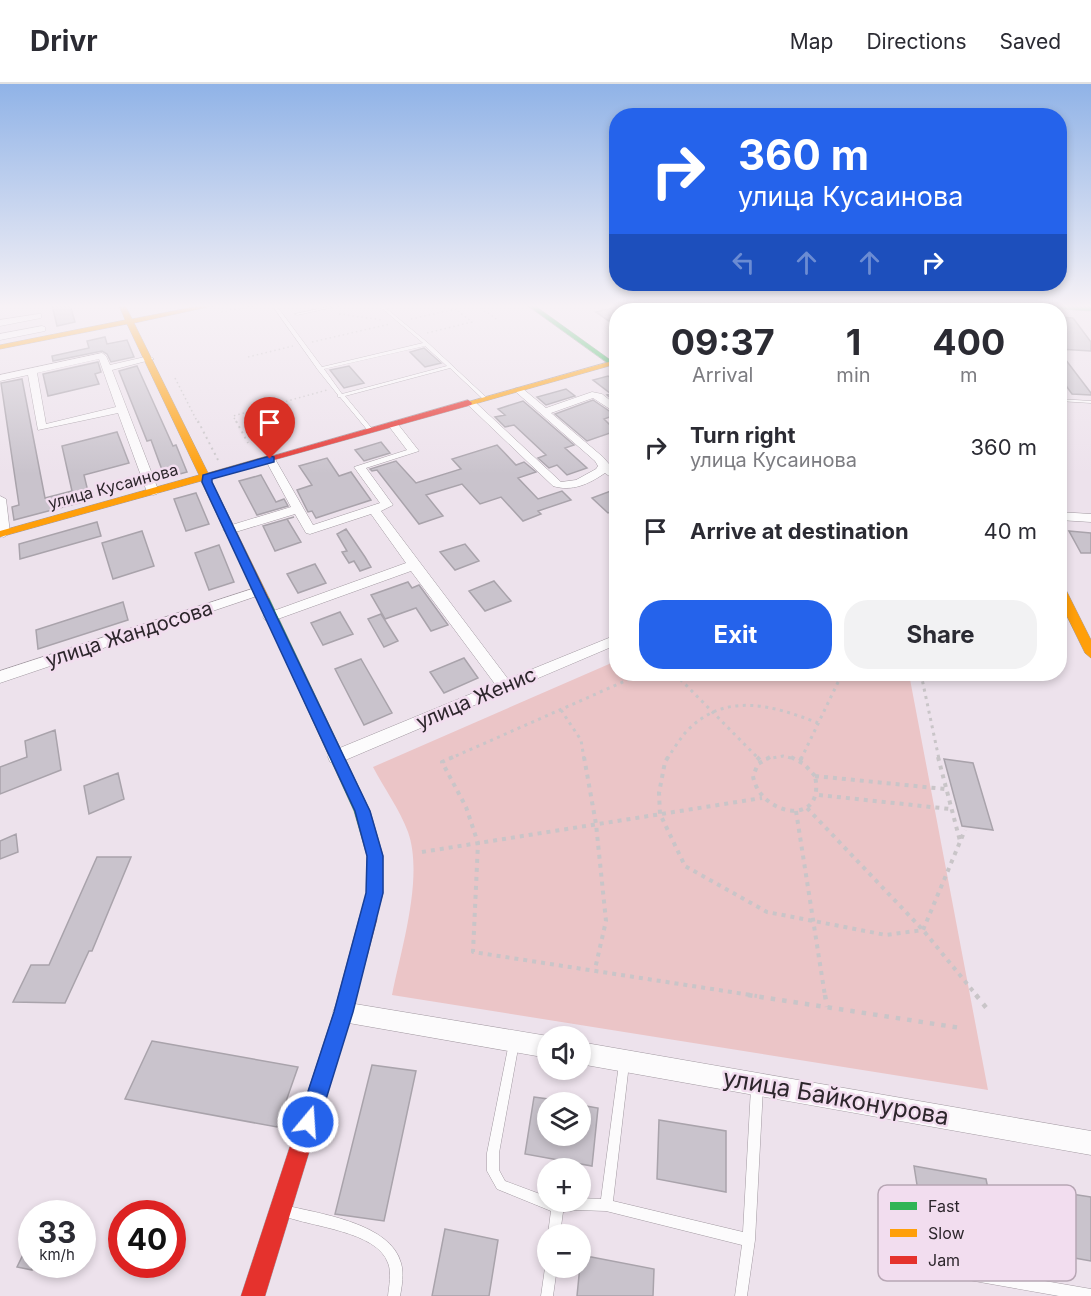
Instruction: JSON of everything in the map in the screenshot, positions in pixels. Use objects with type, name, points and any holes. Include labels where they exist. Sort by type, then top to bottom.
[{"type":"street","points":[[0,378],[76,362]]},
{"type":"street","points":[[104,362],[153,492]]},
{"type":"street","points":[[107,368],[137,362]]},
{"type":"street","points":[[150,362],[362,811],[375,856],[375,893],[343,1012],[253,1296]]},
{"type":"street","name":"улица Кусаинова","points":[[2,534],[609,366]]},
{"type":"street","points":[[32,371],[42,428],[122,409]]},
{"type":"street","points":[[519,390],[609,472]]},
{"type":"street","points":[[543,411],[592,395],[599,396],[609,404]]},
{"type":"street","points":[[471,403],[562,487],[594,477],[602,471],[603,466]]},
{"type":"street","points":[[270,459],[310,530],[387,505],[359,467],[414,451],[393,425]]},
{"type":"street","points":[[0,499],[2,534]]},
{"type":"street","points":[[229,530],[298,509]]},
{"type":"street","points":[[374,509],[505,686]]},
{"type":"street","points":[[1067,516],[1091,518]]},
{"type":"street","points":[[270,617],[414,565]]},
{"type":"street","name":"улица Жандосова","points":[[0,677],[258,591]]},
{"type":"street","points":[[1067,604],[1091,653]]},
{"type":"street","name":"улица Женис","points":[[336,757],[609,643]]},
{"type":"street","points":[[343,1012],[537,1045]]},
{"type":"street","name":"улица Байконурова","points":[[591,1055],[1091,1143]]},
{"type":"lane","points":[[316,362],[340,396],[371,431]]},
{"type":"lane","points":[[321,369],[352,362]]},
{"type":"lane","points":[[444,362],[486,399]]},
{"type":"lane","points":[[340,396],[449,367]]},
{"type":"lane","points":[[1067,400],[1091,402]]},
{"type":"lane","points":[[514,1041],[494,1153],[493,1171],[501,1185],[537,1199]]},
{"type":"lane","points":[[606,1205],[625,1060]]},
{"type":"lane","points":[[741,1296],[749,1240],[758,1083]]},
{"type":"lane","points":[[591,1204],[606,1205],[749,1240]]},
{"type":"lane","points":[[280,1210],[371,1235],[386,1247],[395,1262],[394,1296]]},
{"type":"lane","points":[[548,1296],[550,1278]]},
{"type":"lane","points":[[1010,1281],[1091,1295]]},
{"type":"path","points":[[170,369],[224,472]]},
{"type":"path","points":[[248,443],[233,416],[335,388]]},
{"type":"path","points":[[625,681],[442,762],[466,807],[478,843],[473,952],[961,1028]]},
{"type":"path","points":[[682,681],[761,761]]},
{"type":"path","points":[[800,761],[839,681]]},
{"type":"path","points":[[922,681],[945,789],[960,842]]},
{"type":"path","points":[[818,723],[785,710],[737,704],[711,712],[686,732],[665,762],[659,793],[660,814],[685,866],[767,912],[886,935],[923,930]]},
{"type":"path","points":[[561,710],[581,740],[596,824],[606,921],[594,970]]},
{"type":"path","points":[[778,756],[800,761],[816,776],[819,795],[814,803],[796,811],[784,810],[762,798],[754,786],[753,776],[755,768],[761,761],[778,756]]},
{"type":"path","points":[[816,776],[945,789]]},
{"type":"path","points":[[819,795],[950,809]]},
{"type":"path","points":[[422,852],[762,798]]},
{"type":"path","points":[[807,808],[923,930],[988,1010]]},
{"type":"path","points":[[796,811],[827,1007]]},
{"type":"path","points":[[923,930],[965,830]]},
{"type":"shaded area","points":[[609,664],[609,681],[910,681],[988,1090],[392,995],[409,913],[414,870],[408,832],[373,767]]},
{"type":"building","points":[[98,362],[101,372],[95,374],[99,384],[48,396],[43,374]]},
{"type":"building","points":[[420,362],[441,363],[425,367]]},
{"type":"building","points":[[1067,362],[1091,395],[1072,394],[1067,387]]},
{"type":"building","points":[[137,366],[187,472],[165,478],[151,440],[147,441],[119,371]]},
{"type":"building","points":[[349,366],[364,383],[344,388],[330,370]]},
{"type":"building","points":[[609,377],[609,392],[593,380]]},
{"type":"building","points":[[22,379],[45,498],[72,491],[62,446],[117,432],[129,463],[84,475],[90,500],[14,520],[12,507],[19,505],[1,383]]},
{"type":"building","points":[[566,389],[575,396],[546,405],[537,397]]},
{"type":"building","points":[[593,400],[609,411],[609,417],[604,419],[609,424],[609,433],[587,441],[555,414]]},
{"type":"building","points":[[523,401],[574,445],[565,448],[587,468],[567,475],[557,465],[549,468],[538,458],[546,455],[514,425],[505,427],[495,417],[505,415],[498,409]]},
{"type":"building","points":[[381,442],[390,453],[364,461],[355,450]]},
{"type":"building","points":[[497,445],[516,465],[524,462],[536,472],[518,478],[538,499],[562,491],[571,500],[538,511],[541,514],[523,521],[501,497],[480,504],[462,484],[426,495],[443,516],[419,524],[377,470],[370,469],[396,461],[416,483],[461,469],[452,459]]},
{"type":"building","points":[[327,458],[339,476],[351,472],[371,500],[316,518],[312,511],[308,512],[297,490],[312,485],[299,466]]},
{"type":"building","points":[[261,475],[276,502],[284,499],[288,506],[257,515],[239,481]]},
{"type":"building","points":[[609,492],[609,513],[608,513],[592,498]]},
{"type":"building","points":[[196,493],[209,524],[186,531],[174,499]]},
{"type":"building","points":[[287,519],[301,542],[275,551],[263,526]]},
{"type":"building","points":[[97,522],[101,536],[20,559],[19,544]]},
{"type":"building","points":[[346,529],[371,567],[360,571],[354,561],[349,563],[342,552],[347,551],[337,534]]},
{"type":"building","points":[[142,531],[154,566],[113,579],[102,543]]},
{"type":"building","points":[[1069,531],[1091,533],[1091,553],[1081,553]]},
{"type":"building","points":[[465,544],[479,561],[455,570],[440,552]]},
{"type":"building","points":[[219,545],[234,582],[209,590],[195,553]]},
{"type":"building","points":[[315,564],[326,583],[298,593],[287,574]]},
{"type":"building","points":[[494,581],[511,601],[485,611],[469,591]]},
{"type":"building","points":[[408,582],[412,588],[419,585],[448,625],[431,631],[416,608],[385,619],[371,595]]},
{"type":"building","points":[[123,602],[128,620],[38,649],[36,630]]},
{"type":"building","points":[[340,612],[353,634],[323,645],[311,623]]},
{"type":"building","points":[[381,614],[398,641],[384,647],[368,619]]},
{"type":"building","points":[[464,658],[478,678],[444,693],[430,672]]},
{"type":"building","points":[[361,659],[392,713],[364,725],[335,669]]},
{"type":"building","points":[[55,730],[61,770],[0,794],[0,767],[27,757],[25,741]]},
{"type":"building","points":[[944,759],[973,763],[993,830],[962,826]]},
{"type":"building","points":[[118,773],[124,799],[89,814],[84,786]]},
{"type":"building","points":[[16,834],[18,852],[0,859],[0,841]]},
{"type":"building","points":[[97,857],[131,857],[92,951],[89,951],[65,1003],[13,1002],[31,965],[49,965]]},
{"type":"building","points":[[152,1041],[298,1067],[277,1127],[125,1099]]},
{"type":"building","points":[[372,1065],[416,1071],[384,1221],[335,1214]]},
{"type":"building","points":[[534,1097],[537,1097],[537,1146],[591,1146],[591,1107],[598,1108],[592,1166],[591,1158],[547,1158],[525,1154]]},
{"type":"building","points":[[659,1120],[726,1131],[726,1192],[657,1179]]},
{"type":"building","points":[[914,1166],[986,1179],[987,1185],[917,1185]]},
{"type":"building","points":[[1076,1195],[1091,1197],[1091,1261],[1076,1258]]},
{"type":"building","points":[[445,1229],[498,1240],[489,1296],[432,1296]]},
{"type":"building","points":[[591,1257],[654,1269],[653,1296],[577,1296],[579,1278],[591,1278]]},
{"type":"traffic: fast","points":[[263,598],[362,811],[375,856],[375,893],[368,919]]},
{"type":"traffic: slow","points":[[149,362],[263,598]]},
{"type":"traffic: slow","points":[[468,403],[609,364]]},
{"type":"traffic: slow","points":[[0,534],[267,459]]},
{"type":"traffic: slow","points":[[1067,604],[1091,653]]},
{"type":"traffic: jam","points":[[267,459],[468,403]]},
{"type":"traffic: jam","points":[[253,1296],[343,1012],[368,919]]},
{"type":"route","points":[[270,459],[206,477],[207,482],[362,811],[375,856],[375,893],[343,1012],[308,1122]]}]
